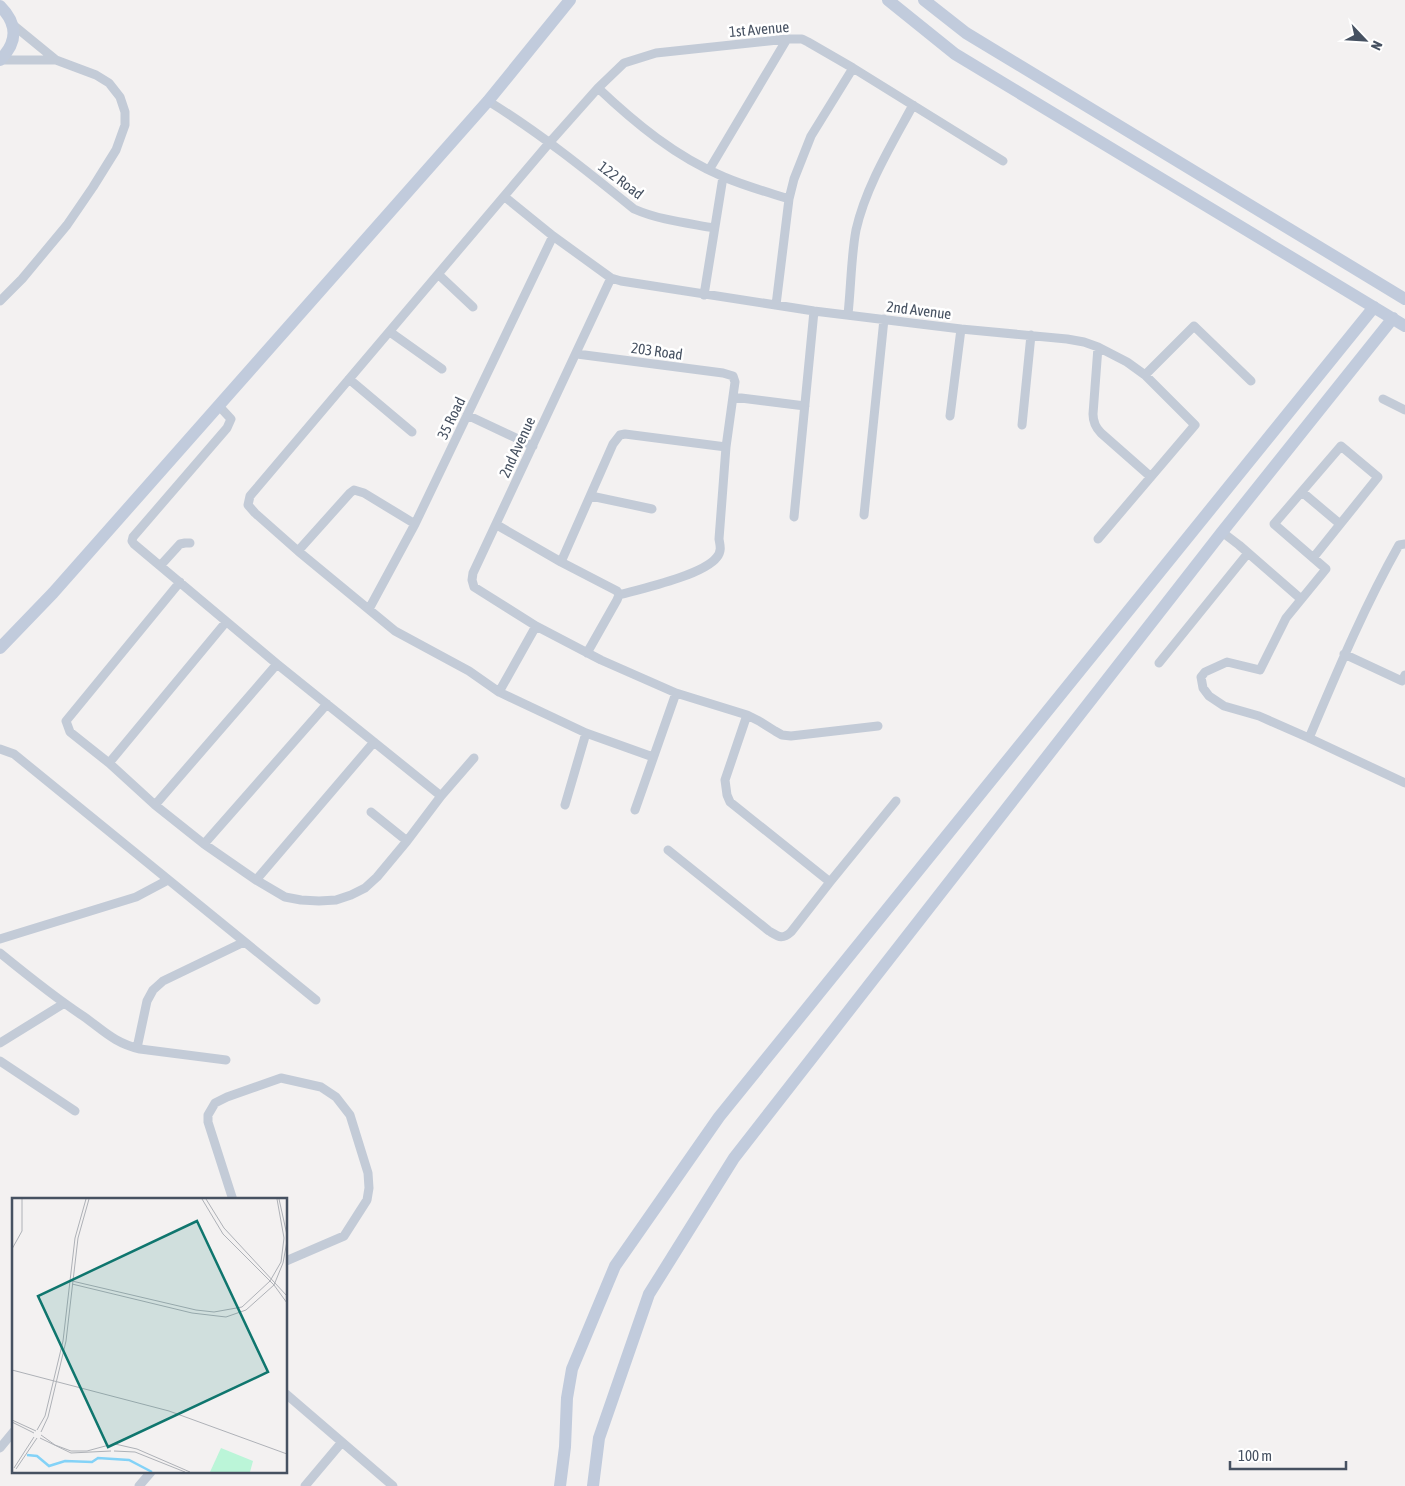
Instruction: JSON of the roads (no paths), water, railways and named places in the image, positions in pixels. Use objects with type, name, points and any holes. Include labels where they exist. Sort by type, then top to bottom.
[{"type":"street","points":[[0,60],[12,44],[14,34],[7,15],[8,0]]},
{"type":"street","points":[[0,648],[53,593],[488,101],[570,0]]},
{"type":"street","points":[[888,0],[955,54],[1405,326]]},
{"type":"street","points":[[924,0],[966,33],[1405,299]]},
{"type":"street","points":[[7,15],[56,60]]},
{"type":"street","points":[[709,170],[787,39]]},
{"type":"street","name":"1st Avenue","points":[[298,551],[250,509],[248,500],[250,496],[550,142],[598,88],[624,64],[656,53],[802,39],[913,105],[1003,162]]},
{"type":"street","points":[[0,60],[56,60],[96,75],[109,83],[120,97],[125,112],[125,125],[116,150],[94,187],[22,279],[0,301]]},
{"type":"street","points":[[776,305],[789,199],[794,179],[811,136],[852,68]]},
{"type":"street","points":[[598,88],[665,144],[709,170],[723,177],[789,199]]},
{"type":"street","name":"122 Road","points":[[488,101],[550,142],[634,209],[646,214],[714,228]]},
{"type":"street","points":[[848,314],[856,230],[883,161],[913,105]]},
{"type":"street","points":[[704,295],[723,177]]},
{"type":"street","name":"2nd Avenue","points":[[505,197],[553,236],[611,278],[621,281],[814,311],[960,329],[1075,340],[1098,347],[1127,362],[1145,375],[1195,426],[1150,477]]},
{"type":"street","name":"35 Road","points":[[369,609],[415,524],[553,236]]},
{"type":"street","points":[[439,274],[473,307]]},
{"type":"street","name":"2nd Avenue","points":[[536,626],[474,587],[473,573],[611,278]]},
{"type":"street","points":[[560,1486],[565,1447],[567,1398],[572,1369],[614,1266],[719,1117],[1374,307]]},
{"type":"street","points":[[794,517],[814,311]]},
{"type":"street","points":[[593,1486],[600,1438],[649,1294],[734,1158],[1222,532],[1393,318]]},
{"type":"street","points":[[864,515],[884,319]]},
{"type":"street","points":[[1145,375],[1194,326],[1251,381]]},
{"type":"street","points":[[950,416],[960,329]]},
{"type":"street","points":[[390,332],[442,368]]},
{"type":"street","points":[[1022,426],[1031,335]]},
{"type":"street","points":[[1098,347],[1093,421],[1101,433],[1150,477],[1098,539]]},
{"type":"street","name":"203 Road","points":[[577,354],[733,376],[735,382],[733,397]]},
{"type":"street","points":[[349,379],[412,432]]},
{"type":"street","points":[[588,653],[619,595],[682,577],[709,565],[718,557],[721,550],[719,539],[726,447],[733,397],[805,406]]},
{"type":"street","points":[[1383,398],[1405,410]]},
{"type":"street","points":[[219,406],[231,419],[227,428],[133,537],[134,544],[277,664],[441,796]]},
{"type":"street","points":[[467,415],[533,446]]},
{"type":"street","points":[[561,562],[613,444],[620,435],[625,434],[726,447]]},
{"type":"street","points":[[1313,558],[1378,477],[1341,446],[1274,524],[1313,558],[1326,569],[1286,618],[1260,670],[1227,662],[1205,672],[1201,677],[1203,688],[1224,706],[1259,716],[1405,784]]},
{"type":"street","points":[[415,524],[364,493],[354,490],[298,551],[395,631],[469,671],[499,692],[586,734],[653,757]]},
{"type":"street","points":[[1302,492],[1340,524]]},
{"type":"street","points":[[591,496],[652,509]]},
{"type":"street","points":[[496,525],[561,562],[613,588],[619,595]]},
{"type":"street","points":[[1222,532],[1248,552],[1301,599]]},
{"type":"street","points":[[160,566],[180,544],[190,543]]},
{"type":"street","points":[[1309,738],[1344,654],[1384,572],[1399,545],[1405,544]]},
{"type":"street","points":[[1159,663],[1248,552]]},
{"type":"street","points":[[180,582],[66,721],[70,732],[109,763],[155,805],[204,844],[256,880],[285,897],[301,900],[336,900],[365,888],[377,877],[441,796],[474,758]]},
{"type":"street","points":[[109,763],[226,622]]},
{"type":"street","points":[[499,692],[536,626],[588,653],[676,693],[747,715],[782,735],[791,736],[878,726]]},
{"type":"street","points":[[1344,654],[1402,681],[1405,675]]},
{"type":"street","points":[[155,805],[277,664]]},
{"type":"street","points":[[635,810],[676,693]]},
{"type":"street","points":[[204,844],[327,704]]},
{"type":"street","points":[[747,715],[725,780],[730,802],[830,882]]},
{"type":"street","points":[[565,805],[586,734]]},
{"type":"street","points":[[256,880],[374,742]]},
{"type":"street","points":[[0,749],[14,754],[316,1000]]},
{"type":"street","points":[[668,850],[768,931],[778,937],[786,937],[896,801]]},
{"type":"street","points":[[371,812],[407,841]]},
{"type":"street","points":[[0,939],[136,897],[168,880]]},
{"type":"street","points":[[137,1048],[147,1001],[153,990],[163,981],[244,942]]},
{"type":"street","points":[[0,953],[63,1004],[115,1040],[137,1048],[226,1060]]},
{"type":"street","points":[[0,1043],[63,1004]]},
{"type":"street","points":[[0,1062],[75,1111]]},
{"type":"street","points":[[232,1198],[208,1122],[208,1115],[215,1103],[281,1078],[321,1087],[336,1097],[350,1115],[368,1173],[369,1188],[367,1200],[344,1236],[288,1260]]},
{"type":"street","points":[[288,1396],[393,1486]]},
{"type":"street","points":[[0,1448],[12,1433]]},
{"type":"street","points":[[305,1486],[342,1442]]},
{"type":"street","points":[[139,1486],[148,1474]]}]
